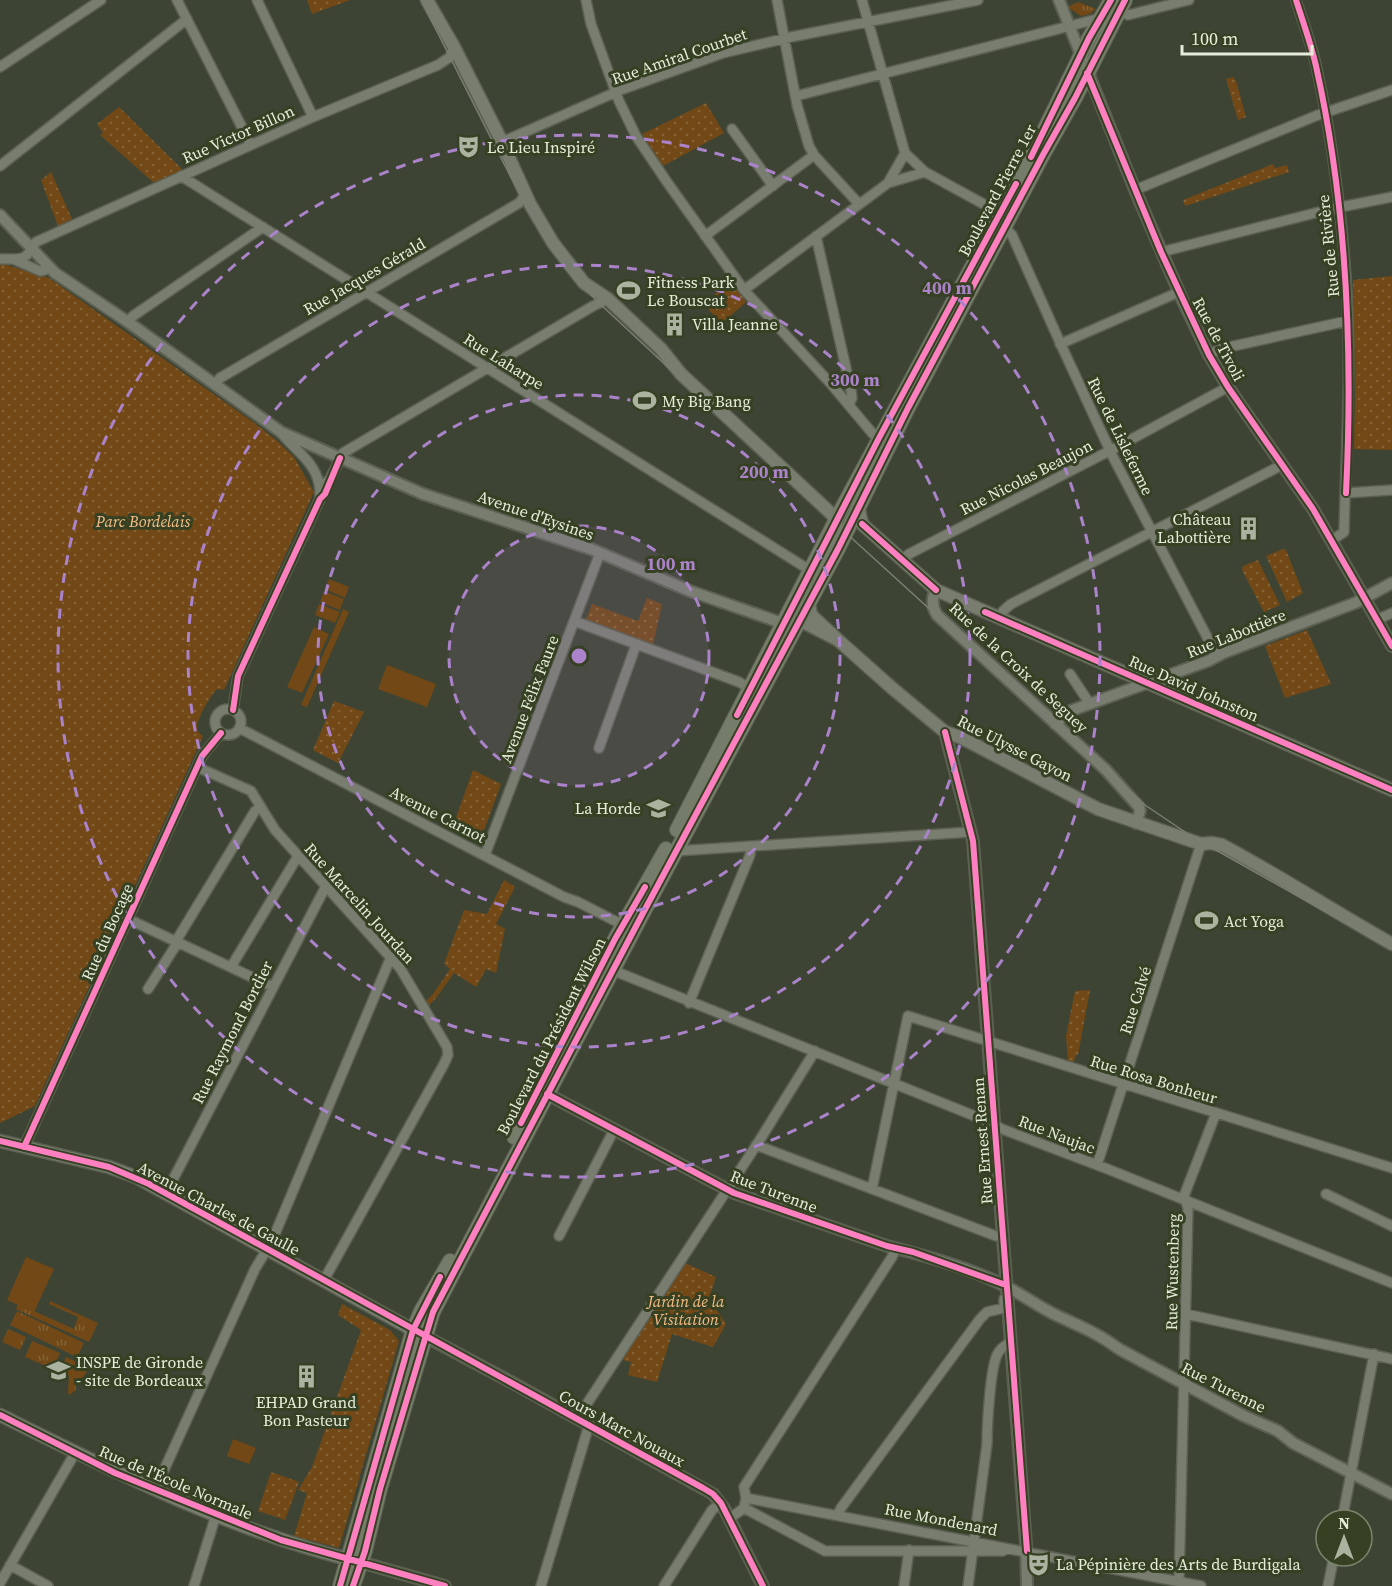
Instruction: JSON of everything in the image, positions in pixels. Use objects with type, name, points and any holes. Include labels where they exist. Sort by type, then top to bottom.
[{"type":"main road","points":[[427,0],[454,47],[524,191],[560,253],[584,283],[608,300],[667,355],[681,374],[837,519],[832,542],[813,582],[808,604]]},
{"type":"main road","name":"Boulevard Pierre 1er","points":[[837,519],[1030,159],[1080,56],[1101,18],[1118,4]]},
{"type":"main road","name":"Boulevard Pierre 1er","points":[[848,529],[895,434],[1096,56],[1118,4]]},
{"type":"main road","points":[[848,529],[862,524],[857,496],[870,456]]},
{"type":"main road","name":"Boulevard du Président Wilson","points":[[340,1586],[354,1561],[365,1551],[418,1333],[442,1294],[612,970],[630,924],[666,850],[837,519]]},
{"type":"main road","name":"Rue de la Croix de Seguey","points":[[862,524],[936,590]]},
{"type":"main road","name":"Boulevard du Président Wilson","points":[[352,1586],[354,1561],[373,1466],[418,1333],[571,1023],[676,851],[848,529]]},
{"type":"main road","name":"Rue David Johnston","points":[[936,590],[1392,790]]},
{"type":"main road","name":"Rue Ulysse Gayon","points":[[808,604],[811,615],[945,732],[960,737],[1098,809],[1201,844]]},
{"type":"main road","points":[[782,623],[798,622]]},
{"type":"main road","name":"Rue Ulysse Gayon","points":[[798,622],[812,626],[838,640]]},
{"type":"main road","points":[[1201,844],[1222,845],[1296,886],[1330,910],[1392,944]]},
{"type":"main road","name":"Avenue Charles de Gaulle","points":[[0,1141],[109,1167],[136,1177],[418,1333]]},
{"type":"main road","name":"Rue de l'École Normale","points":[[0,1415],[155,1490],[281,1540],[354,1561]]},
{"type":"street","points":[[0,66],[101,0]]},
{"type":"street","points":[[177,0],[251,145]]},
{"type":"street","points":[[257,0],[313,117]]},
{"type":"street","points":[[586,0],[591,24],[616,93],[636,136],[705,236],[744,290],[873,434],[879,438],[895,434]]},
{"type":"street","points":[[777,0],[804,131],[814,155],[859,204]]},
{"type":"street","points":[[862,0],[905,153],[925,172],[1000,213]]},
{"type":"street","name":"Rue Amiral Courbet","points":[[502,142],[616,93],[723,53],[784,38],[978,0]]},
{"type":"street","name":"Rue de Tivoli","points":[[1059,0],[1161,252],[1209,355],[1228,387],[1313,509],[1392,646]]},
{"type":"street","points":[[1118,4],[1128,15],[1189,0]]},
{"type":"street","name":"Rue de Rivière","points":[[1296,0],[1316,65],[1338,207],[1347,297],[1344,532],[1331,541]]},
{"type":"street","points":[[796,96],[1101,18]]},
{"type":"street","points":[[0,166],[187,19]]},
{"type":"street","name":"Rue Victor Billon","points":[[13,259],[23,259],[36,242],[313,117],[438,64],[450,57],[454,47]]},
{"type":"street","points":[[1080,56],[1096,56]]},
{"type":"street","points":[[1135,190],[1324,113],[1392,90]]},
{"type":"street","points":[[732,129],[773,186]]},
{"type":"street","points":[[888,183],[905,153]]},
{"type":"street","points":[[705,236],[814,155]]},
{"type":"street","points":[[744,290],[888,183],[925,172]]},
{"type":"street","name":"Rue Laharpe","points":[[182,176],[811,571]]},
{"type":"street","name":"Rue Jacques Gérald","points":[[215,384],[220,378],[519,203],[524,191]]},
{"type":"street","points":[[1161,252],[1338,207],[1392,197]]},
{"type":"street","name":"Avenue d'Eysines","points":[[0,215],[48,267],[63,279],[128,322],[280,432],[314,471],[320,488]]},
{"type":"street","points":[[128,322],[133,316],[263,227]]},
{"type":"street","name":"Rue de Lisleferme","points":[[1005,228],[1012,235],[1110,450],[1217,656]]},
{"type":"street","points":[[816,236],[851,390],[852,398],[849,405]]},
{"type":"street","points":[[0,258],[13,259],[40,271],[48,267]]},
{"type":"street","points":[[1060,344],[1179,292]]},
{"type":"street","points":[[233,710],[222,711],[216,716],[215,724],[221,733],[233,734],[239,728],[241,720],[233,710],[238,676],[320,499],[320,488],[330,479],[344,453],[594,306],[608,300]]},
{"type":"street","points":[[1209,355],[1220,350],[1347,321]]},
{"type":"street","name":"Rue Nicolas Beaujon","points":[[902,560],[909,554],[1228,387]]},
{"type":"street","name":"Avenue d'Eysines","points":[[280,432],[423,494],[600,553],[690,591],[782,623]]},
{"type":"street","points":[[1000,618],[1003,611],[1011,604],[1282,465]]},
{"type":"street","points":[[1346,493],[1392,490]]},
{"type":"street","name":"Avenue Félix Faure","points":[[485,855],[600,553]]},
{"type":"street","name":"Rue Labottière","points":[[1055,724],[1070,711],[1149,683],[1364,599],[1392,583]]},
{"type":"street","name":"Rue de la Croix de Seguey","points":[[936,590],[933,606],[937,615],[1106,770],[1139,807],[1136,823]]},
{"type":"street","points":[[1376,620],[1392,613]]},
{"type":"street","points":[[574,621],[739,682],[750,689]]},
{"type":"street","points":[[750,711],[781,640],[782,623]]},
{"type":"street","points":[[599,748],[636,645]]},
{"type":"street","points":[[1070,674],[1090,704]]},
{"type":"street","name":"Avenue Carnot","points":[[239,728],[485,855],[630,924]]},
{"type":"street","name":"Rue Ernest Renan","points":[[945,732],[971,832],[1003,1236],[1006,1308],[1011,1342],[1027,1551],[1027,1586]]},
{"type":"street","name":"Rue du Bocage","points":[[24,1147],[197,767],[206,750],[221,733]]},
{"type":"street","name":"Rue Marcelin Jourdan","points":[[197,767],[251,791],[270,825],[391,957],[411,985],[447,1047],[448,1055],[324,1280]]},
{"type":"street","points":[[148,989],[255,811],[260,807]]},
{"type":"street","points":[[676,851],[971,832]]},
{"type":"street","name":"Rue Calvé","points":[[1097,1165],[1201,844]]},
{"type":"street","points":[[689,1003],[750,855],[751,847]]},
{"type":"street","points":[[231,967],[298,856]]},
{"type":"street","name":"Rue Raymond Bordier","points":[[166,1193],[326,886]]},
{"type":"street","points":[[128,919],[273,987]]},
{"type":"street","points":[[155,1490],[255,1269],[272,1241],[391,957]]},
{"type":"street","name":"Rue Naujac","points":[[612,970],[689,1003],[815,1051],[994,1125],[1392,1283]]},
{"type":"street","name":"Rue Rosa Bonheur","points":[[893,1083],[908,1017],[1392,1168]]},
{"type":"street","points":[[547,1094],[549,1076],[571,1023]]},
{"type":"street","points":[[577,1419],[815,1051]]},
{"type":"street","points":[[872,1189],[893,1083]]},
{"type":"street","name":"Rue Turenne","points":[[547,1094],[726,1190],[1005,1285],[1244,1416],[1278,1431],[1293,1443],[1392,1494]]},
{"type":"street","name":"Rue Wustenberg","points":[[1179,1582],[1188,1208],[1185,1194],[1216,1113]]},
{"type":"street","points":[[559,1236],[614,1130]]},
{"type":"street","points":[[756,1145],[996,1236],[1003,1236]]},
{"type":"street","points":[[1326,1194],[1392,1226]]},
{"type":"street","points":[[729,1519],[745,1503],[744,1486],[896,1248]]},
{"type":"street","points":[[838,1514],[980,1319],[987,1311],[1006,1308]]},
{"type":"street","points":[[1186,1314],[1392,1359]]},
{"type":"street","name":"Cours Marc Nouaux","points":[[418,1333],[713,1494],[721,1503],[763,1586]]},
{"type":"street","points":[[968,1586],[987,1444],[995,1361],[1000,1350],[1011,1342]]},
{"type":"street","points":[[1344,1508],[1374,1354]]},
{"type":"street","points":[[541,1586],[589,1425]]},
{"type":"street","points":[[0,1583],[75,1453]]},
{"type":"street","points":[[664,1586],[712,1510],[721,1503]]},
{"type":"street","points":[[745,1503],[825,1551],[909,1551],[974,1546]]},
{"type":"street","name":"Rue Mondenard","points":[[745,1503],[838,1514],[974,1546],[1027,1551],[1201,1586]]},
{"type":"street","points":[[194,1586],[216,1515]]},
{"type":"street","points":[[904,1586],[909,1551]]},
{"type":"street","points":[[354,1561],[445,1586]]},
{"type":"street","points":[[10,1565],[48,1586]]},
{"type":"street","points":[[1328,1586],[1332,1568]]},
{"type":"green space","points":[[307,0],[350,0],[312,14]]},
{"type":"green space","points":[[1078,2],[1096,9],[1090,14],[1081,16],[1067,7]]},
{"type":"green space","points":[[1233,77],[1246,117],[1238,120],[1226,79]]},
{"type":"green space","points":[[706,103],[724,133],[663,166],[642,134]]},
{"type":"green space","points":[[119,107],[183,170],[154,183],[100,135],[103,133],[97,124]]},
{"type":"green space","points":[[1273,164],[1275,168],[1287,165],[1289,172],[1185,206],[1183,200]]},
{"type":"green space","points":[[51,172],[72,219],[58,226],[41,180]]},
{"type":"green space","name":"Parc Bordelais","points":[[0,263],[49,278],[253,422],[294,457],[314,492],[224,690],[217,689],[201,714],[197,728],[203,736],[35,1106],[0,1123]]},
{"type":"green space","points":[[1392,276],[1392,450],[1354,449],[1353,280]]},
{"type":"green space","points":[[731,280],[746,302],[721,324],[704,304]]},
{"type":"green space","points":[[1283,549],[1286,550],[1303,593],[1287,602],[1266,556]]},
{"type":"green space","points":[[1258,560],[1280,605],[1264,612],[1242,570],[1243,566]]},
{"type":"green space","points":[[329,579],[349,587],[345,598],[325,589]]},
{"type":"green space","points":[[324,591],[344,599],[340,610],[320,602]]},
{"type":"green space","points":[[647,598],[662,604],[652,649],[585,622],[592,604],[638,621]]},
{"type":"green space","points":[[319,604],[340,612],[335,623],[315,615]]},
{"type":"green space","points":[[343,609],[349,612],[307,707],[301,705]]},
{"type":"green space","points":[[314,627],[329,634],[302,693],[287,687]]},
{"type":"green space","points":[[1307,630],[1331,684],[1285,698],[1265,646]]},
{"type":"green space","points":[[387,665],[436,684],[427,707],[378,689]]},
{"type":"green space","points":[[334,701],[364,712],[338,763],[313,750]]},
{"type":"green space","points":[[473,770],[501,784],[483,833],[478,835],[454,823]]},
{"type":"green space","points":[[504,880],[515,887],[496,924],[505,929],[496,973],[486,969],[476,987],[454,973],[427,1007],[425,1002],[450,969],[444,964],[464,910],[487,914]]},
{"type":"green space","points":[[1090,990],[1078,1055],[1073,1064],[1068,1062],[1066,1036],[1075,991]]},
{"type":"green space","points":[[26,1257],[54,1269],[34,1312],[7,1300]]},
{"type":"green space","name":"Jardin de la Visitation","points":[[685,1263],[716,1277],[709,1298],[726,1324],[713,1347],[672,1334],[657,1382],[628,1375],[631,1362],[622,1360]]},
{"type":"green space","points":[[50,1301],[98,1323],[89,1342],[16,1309],[18,1304],[74,1329],[78,1317],[49,1304]]},
{"type":"green space","points":[[342,1304],[390,1330],[399,1341],[339,1548],[294,1536],[307,1493],[298,1490],[312,1467],[361,1330],[338,1315]]},
{"type":"green space","points":[[17,1311],[84,1343],[77,1357],[10,1325]]},
{"type":"green space","points":[[8,1329],[26,1337],[20,1350],[2,1342]]},
{"type":"green space","points":[[32,1341],[60,1353],[53,1369],[25,1357]]},
{"type":"green space","points":[[66,1357],[89,1368],[75,1384],[76,1390],[69,1395],[69,1376],[60,1372]]},
{"type":"green space","points":[[233,1439],[256,1448],[249,1464],[227,1456]]},
{"type":"green space","points":[[271,1472],[299,1482],[285,1520],[258,1511]]},
{"type":"tram line","points":[[421,0],[542,234],[567,270],[599,303],[846,533],[1145,805],[1191,836],[1392,949]]},
{"type":"cycle path","points":[[1031,157],[1089,38],[1111,0]]},
{"type":"cycle path","points":[[353,1586],[433,1312],[838,549],[908,408],[1075,98],[1125,0]]},
{"type":"cycle path","points":[[1296,0],[1316,66],[1335,171],[1341,225],[1348,332],[1346,493]]},
{"type":"cycle path","points":[[1087,73],[1161,252],[1209,355],[1228,387],[1313,509],[1392,646]]},
{"type":"cycle path","points":[[737,715],[879,438],[1016,184]]},
{"type":"cycle path","points":[[233,710],[238,676],[340,458]]},
{"type":"cycle path","points":[[862,524],[936,590]]},
{"type":"cycle path","points":[[985,612],[1392,790]]},
{"type":"cycle path","points":[[945,732],[973,841],[1027,1551]]},
{"type":"cycle path","points":[[24,1147],[202,756],[221,733]]},
{"type":"cycle path","points":[[521,1123],[615,939],[645,887]]},
{"type":"cycle path","points":[[547,1094],[734,1193],[1003,1284]]},
{"type":"cycle path","points":[[0,1141],[109,1167],[149,1184],[703,1488],[721,1503],[763,1586]]},
{"type":"cycle path","points":[[340,1586],[413,1330],[440,1277]]},
{"type":"cycle path","points":[[0,1415],[115,1473],[281,1540],[445,1586]]},
{"type":"place","name":"Le Lieu Inspiré","points":[[469,147]]},
{"type":"place","name":"Fitness Park Le Bouscat","points":[[629,291]]},
{"type":"place","name":"Villa Jeanne","points":[[674,324]]},
{"type":"place","name":"My Big Bang","points":[[644,401]]},
{"type":"place","name":"Château Labottière","points":[[1249,528]]},
{"type":"place","name":"La Horde","points":[[659,808]]},
{"type":"place","name":"Act Yoga","points":[[1206,921]]},
{"type":"place","name":"INSPE de Gironde - site de Bordeaux","points":[[58,1371]]},
{"type":"place","name":"EHPAD Grand Bon Pasteur","points":[[306,1377]]},
{"type":"place","name":"La Pépinière des Arts de Burdigala","points":[[1038,1564]]}]
